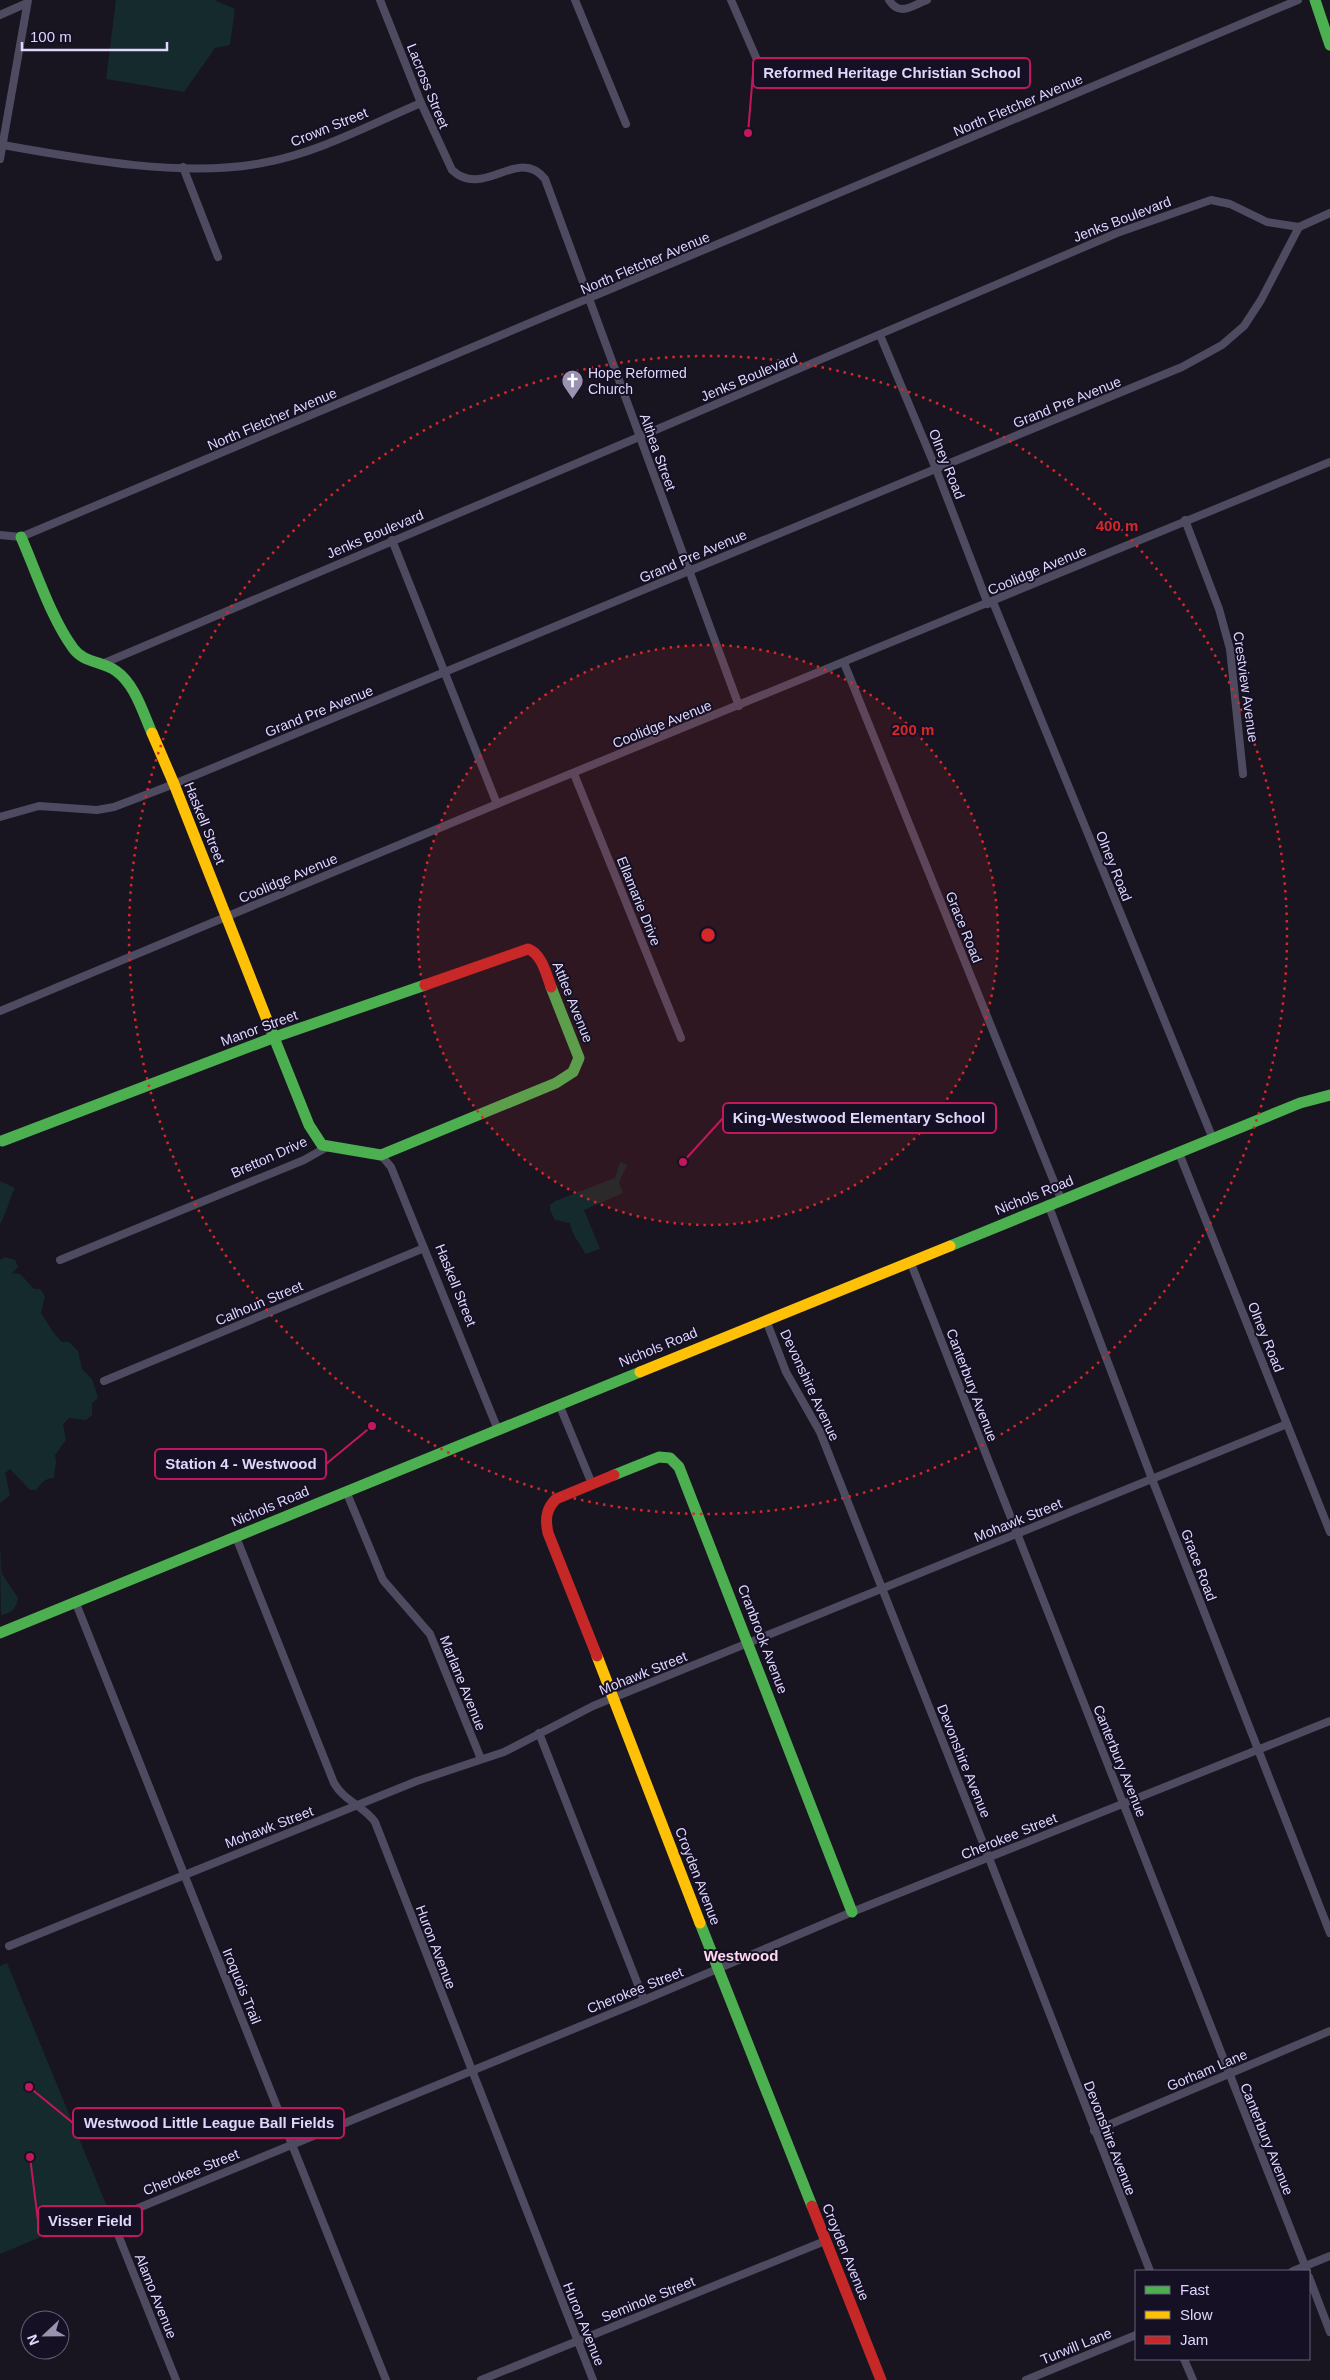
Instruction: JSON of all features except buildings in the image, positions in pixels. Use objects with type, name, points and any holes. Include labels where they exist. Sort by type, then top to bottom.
[{"type":"street","name":"Lacross Street","points":[[380,0],[443,155],[452,170],[460,177]]},
{"type":"street","points":[[574,0],[626,124]]},
{"type":"street","points":[[731,0],[761,69]]},
{"type":"street","points":[[889,0],[896,9],[901,10],[927,0]]},
{"type":"street","name":"North Fletcher Avenue","points":[[21,538],[590,300],[1298,0]]},
{"type":"street","points":[[1315,0],[1330,45]]},
{"type":"street","points":[[0,14],[28,2]]},
{"type":"street","points":[[0,159],[28,2]]},
{"type":"street","name":"Crown Street","points":[[3,145],[127,164],[183,167],[244,166],[305,152],[421,103]]},
{"type":"street","name":"Althea Street","points":[[460,177],[478,180],[526,166],[540,174],[551,193],[688,572],[739,706]]},
{"type":"street","points":[[183,167],[218,257]]},
{"type":"street","name":"Jenks Boulevard","points":[[102,664],[392,540],[639,438],[1117,233],[1211,200],[1230,204],[1267,222],[1299,227]]},
{"type":"street","points":[[1299,227],[1330,212]]},
{"type":"street","name":"Grand Pre Avenue","points":[[0,818],[39,806],[97,810],[114,807],[445,673],[1157,378],[1222,345],[1250,319],[1299,227]]},
{"type":"street","name":"Olney Road","points":[[880,335],[1213,1139]]},
{"type":"street","name":"Coolidge Avenue","points":[[2,1010],[497,804],[844,664],[1185,520],[1330,462]]},
{"type":"street","name":"Crestview Avenue","points":[[1185,520],[1219,609],[1229,643],[1243,774]]},
{"type":"street","points":[[0,535],[21,538]]},
{"type":"street","name":"Haskell Street","points":[[21,538],[61,628],[74,650],[92,662],[116,670],[130,685],[174,784],[313,1133],[322,1145],[328,1147]]},
{"type":"street","points":[[392,540],[497,804]]},
{"type":"street","name":"Grace Road","points":[[844,664],[1061,1199]]},
{"type":"street","name":"Ellamarie Drive","points":[[574,774],[682,1038]]},
{"type":"street","name":"Manor Street","points":[[2,1141],[275,1037],[528,949]]},
{"type":"street","name":"Attlee Avenue","points":[[381,1155],[551,1085],[575,1071],[579,1058],[578,1051],[538,955],[528,949]]},
{"type":"street","name":"Nichols Road","points":[[0,1633],[1048,1204],[1300,1103],[1330,1095]]},
{"type":"street","name":"Bretton Drive","points":[[60,1260],[304,1160],[328,1147],[341,1150],[371,1150],[381,1155]]},
{"type":"street","name":"Olney Road","points":[[1179,1153],[1330,1532]]},
{"type":"street","name":"Haskell Street","points":[[381,1155],[391,1167],[498,1430]]},
{"type":"street","name":"Grace Road","points":[[1048,1204],[1152,1479],[1330,1933]]},
{"type":"street","name":"Calhoun Street","points":[[104,1381],[424,1248]]},
{"type":"street","name":"Canterbury Avenue","points":[[910,1261],[1306,2269]]},
{"type":"street","name":"Devonshire Avenue","points":[[766,1320],[786,1372],[820,1432],[1150,2270]]},
{"type":"street","points":[[559,1404],[592,1484]]},
{"type":"street","name":"Mohawk Street","points":[[9,1946],[417,1781],[504,1752],[579,1712],[1287,1424]]},
{"type":"street","name":"Cranbrook Avenue","points":[[592,1484],[659,1457],[670,1458],[682,1475],[749,1643],[852,1912]]},
{"type":"street","name":"Croyden Avenue","points":[[592,1484],[551,1504],[546,1514],[546,1525],[718,1969],[881,2380]]},
{"type":"street","name":"Marlane Avenue","points":[[346,1491],[383,1580],[388,1588],[424,1625],[434,1643],[481,1759]]},
{"type":"street","name":"Huron Avenue","points":[[236,1537],[329,1773],[343,1796],[358,1806],[375,1822],[470,2070],[593,2380]]},
{"type":"street","name":"Iroquois Trail","points":[[75,1601],[386,2380]]},
{"type":"street","name":"Cherokee Street","points":[[121,2221],[131,2211],[644,2000],[852,1912],[1330,1721]]},
{"type":"street","points":[[539,1734],[644,2000]]},
{"type":"street","name":"Gorham Lane","points":[[1094,2131],[1330,2031]]},
{"type":"street","name":"Alamo Avenue","points":[[121,2221],[118,2231],[119,2237],[176,2380]]},
{"type":"street","name":"Seminole Street","points":[[481,2380],[825,2241]]},
{"type":"street","points":[[1306,2269],[1330,2256]]},
{"type":"street","points":[[1310,2280],[1330,2332]]},
{"type":"street","name":"Turwill Lane","points":[[1026,2380],[1135,2335]]},
{"type":"street","points":[[1184,2360],[1193,2380]]},
{"type":"green space","points":[[116,0],[214,0],[235,9],[230,45],[215,48],[184,92],[106,79]]},
{"type":"green space","points":[[620,1162],[627,1165],[619,1182],[623,1193],[584,1210],[600,1249],[585,1254],[572,1231],[570,1223],[555,1220],[550,1210],[550,1205],[555,1201],[615,1178]]},
{"type":"green space","points":[[0,1181],[15,1188],[0,1224]]},
{"type":"green space","points":[[5,1257],[15,1260],[18,1267],[12,1273],[20,1274],[34,1289],[40,1289],[45,1296],[41,1313],[59,1339],[62,1342],[69,1342],[78,1351],[82,1369],[92,1379],[98,1398],[92,1403],[92,1415],[86,1420],[69,1418],[63,1424],[66,1440],[55,1455],[54,1478],[44,1481],[36,1490],[30,1490],[10,1469],[5,1473],[10,1495],[0,1503],[0,1260]]},
{"type":"green space","points":[[0,1548],[2,1574],[18,1598],[13,1610],[1,1615]]},
{"type":"green space","points":[[7,1963],[108,2209],[0,2254],[0,1966]]},
{"type":"traffic: fast","points":[[1315,0],[1330,45]]},
{"type":"traffic: fast","points":[[21,537],[51,609],[73,648],[82,657],[111,668],[123,677],[138,699],[152,733]]},
{"type":"traffic: fast","points":[[2,1141],[275,1037],[425,985]]},
{"type":"traffic: fast","points":[[269,1025],[309,1125],[322,1145],[381,1155],[556,1083],[573,1072],[579,1058],[551,987]]},
{"type":"traffic: fast","points":[[950,1246],[1300,1103],[1330,1095]]},
{"type":"traffic: fast","points":[[0,1633],[640,1372]]},
{"type":"traffic: fast","points":[[614,1475],[659,1457],[670,1458],[679,1467],[852,1912]]},
{"type":"traffic: fast","points":[[700,1923],[812,2206]]},
{"type":"traffic: slow","points":[[152,733],[269,1025]]},
{"type":"traffic: slow","points":[[640,1372],[950,1246]]},
{"type":"traffic: slow","points":[[597,1656],[700,1923]]},
{"type":"traffic: jam","points":[[425,985],[528,949],[537,955],[551,987]]},
{"type":"traffic: jam","points":[[597,1656],[548,1533],[547,1519],[548,1510],[556,1499],[614,1475]]},
{"type":"traffic: jam","points":[[812,2206],[881,2380]]},
{"type":"place","name":"Reformed Heritage Christian School","points":[[748,133]]},
{"type":"place","name":"Hope Reformed Church","points":[[572,400]]},
{"type":"place","name":"King-Westwood Elementary School","points":[[683,1162]]},
{"type":"place","name":"Station 4 - Westwood","points":[[372,1426]]},
{"type":"place","name":"Westwood Little League Ball Fields","points":[[29,2087]]},
{"type":"place","name":"Visser Field","points":[[30,2157]]},
{"type":"district","name":"Westwood","points":[[741,1955]]}]
